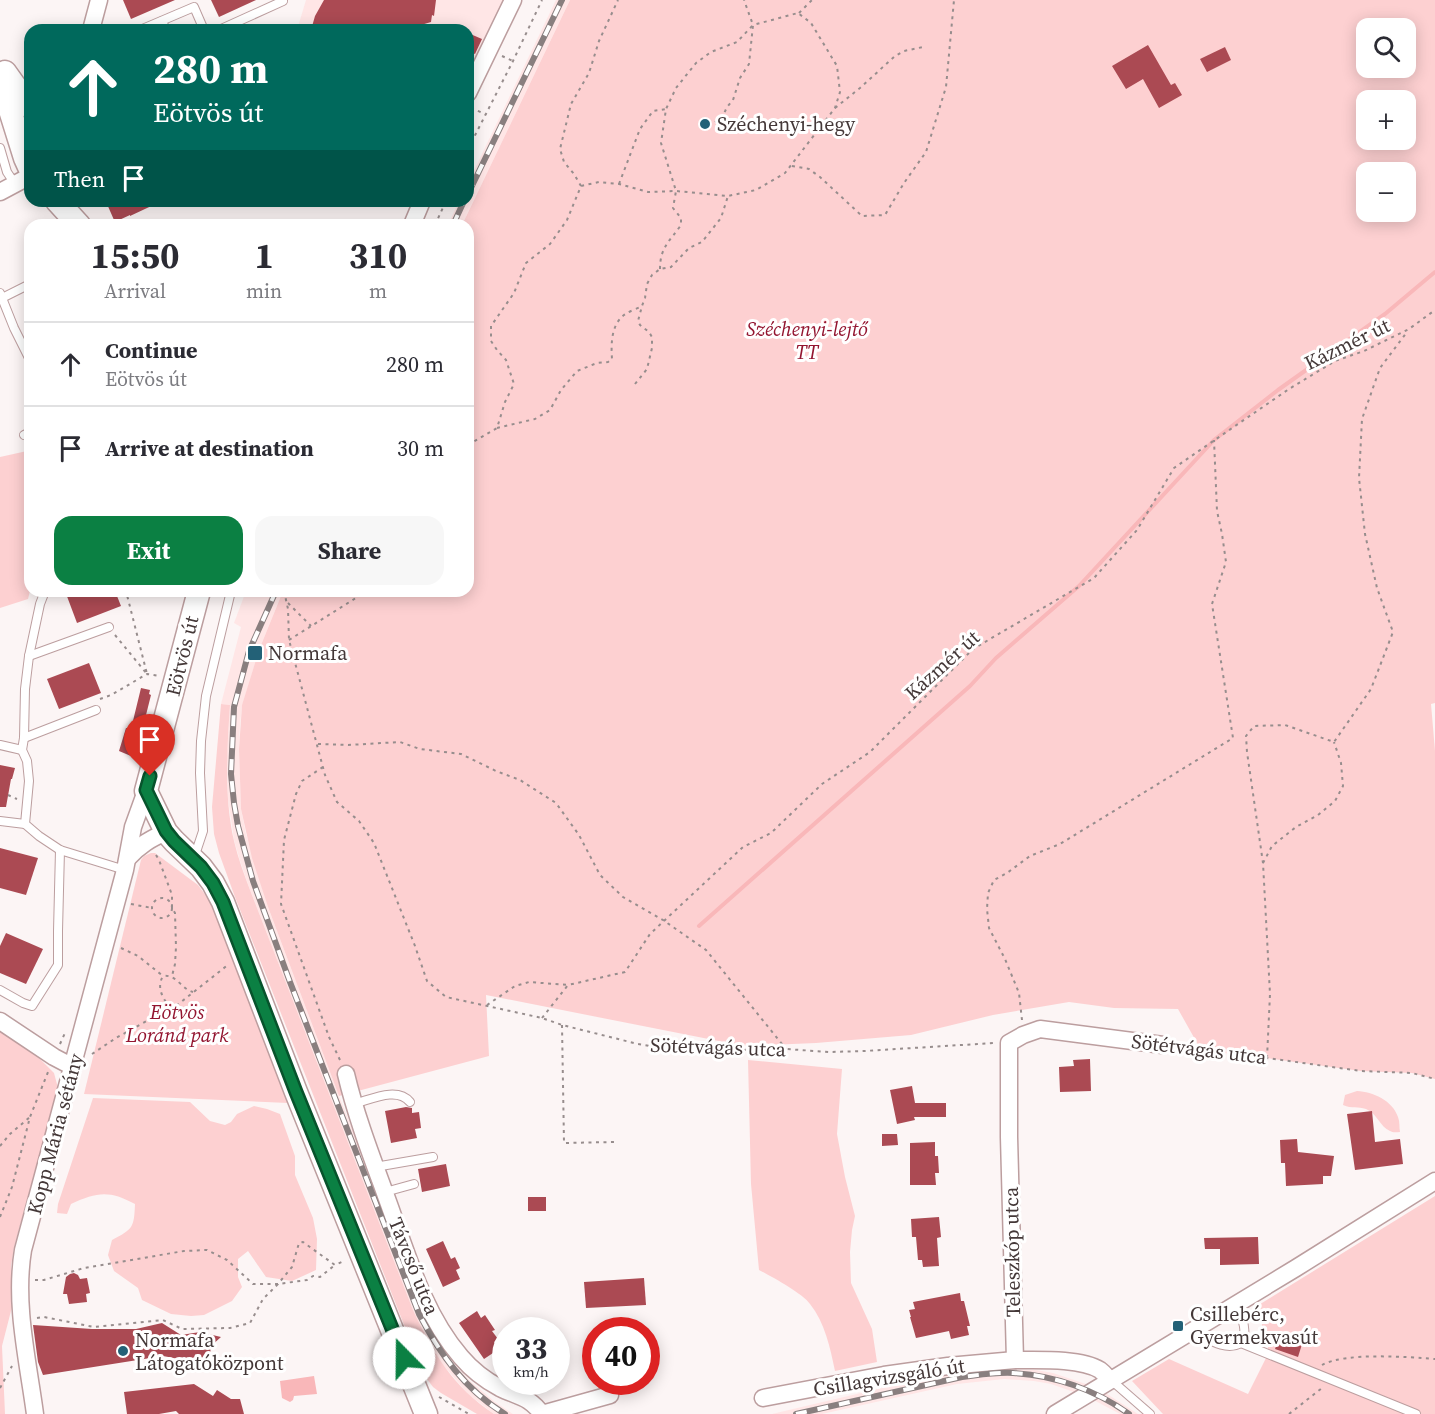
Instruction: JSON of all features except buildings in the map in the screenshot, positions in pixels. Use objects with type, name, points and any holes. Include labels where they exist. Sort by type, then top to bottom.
[{"type":"street","points":[[93,24],[99,0]]},
{"type":"street","points":[[474,81],[513,0]]},
{"type":"street","points":[[0,77],[24,101]]},
{"type":"street","points":[[0,77],[22,172]]},
{"type":"street","points":[[63,207],[74,219]]},
{"type":"street","name":"Eötvös út","points":[[126,864],[134,827],[197,597]]},
{"type":"street","points":[[146,790],[156,836]]},
{"type":"street","points":[[126,864],[138,847],[156,836],[174,841],[201,867],[213,883],[223,902],[361,1252],[428,1409]]},
{"type":"street","name":"Kopp Mária sétány","points":[[35,1414],[20,1281],[23,1250],[126,864]]},
{"type":"street","points":[[0,1021],[73,1067]]},
{"type":"street","name":"Sötétvágás utca","points":[[1016,1039],[1040,1029],[1163,1045]]},
{"type":"street","name":"Teleszkóp utca","points":[[1015,1360],[1009,1137],[1016,1039]]},
{"type":"street","name":"Távcső utca","points":[[346,1074],[353,1104],[401,1239],[435,1319],[460,1357],[475,1372],[501,1389],[523,1397],[535,1405],[542,1414]]},
{"type":"street","points":[[1055,1414],[1435,1182]]},
{"type":"street","points":[[1015,1360],[1075,1362],[1100,1370],[1110,1380]]},
{"type":"street","name":"Csillagvizsgáló út","points":[[763,1398],[948,1366],[1015,1360]]},
{"type":"street","points":[[542,1414],[610,1395]]},
{"type":"lane","points":[[233,24],[283,2]]},
{"type":"lane","points":[[155,24],[194,7],[201,24]]},
{"type":"lane","points":[[0,148],[7,172],[22,172]]},
{"type":"lane","points":[[24,286],[1,296],[24,348]]},
{"type":"lane","points":[[25,824],[29,781],[27,761],[22,750],[24,688],[43,597]]},
{"type":"lane","points":[[197,849],[202,831],[200,773],[206,696],[230,597]]},
{"type":"lane","points":[[29,656],[108,627]]},
{"type":"lane","points":[[24,738],[95,706]]},
{"type":"lane","points":[[0,745],[22,750]]},
{"type":"lane","points":[[0,820],[25,824],[60,850],[126,864]]},
{"type":"lane","points":[[0,990],[32,1006],[58,965],[60,850]]},
{"type":"lane","points":[[353,1104],[399,1094],[410,1102]]},
{"type":"lane","points":[[375,1167],[433,1157]]},
{"type":"lane","points":[[385,1192],[414,1184]]},
{"type":"lane","points":[[1191,1331],[1227,1346],[1233,1347],[1241,1343],[1245,1335],[1244,1327],[1236,1304]]},
{"type":"lane","points":[[1241,1343],[1416,1414]]},
{"type":"lane","points":[[1110,1380],[1150,1414]]},
{"type":"path","points":[[474,137],[542,0]]},
{"type":"path","points":[[581,186],[564,162],[560,149],[571,104],[589,73],[599,41],[618,0]]},
{"type":"path","points":[[715,122],[722,118],[733,100],[740,78],[749,64],[753,25],[744,0]]},
{"type":"path","points":[[660,269],[660,259],[668,241],[681,225],[681,218],[673,207],[676,191],[661,143],[666,109],[676,88],[696,63],[711,52],[737,42],[753,25],[798,13],[812,0]]},
{"type":"path","points":[[790,165],[809,169],[862,216],[885,215],[926,152],[945,87],[954,0]]},
{"type":"path","points":[[798,13],[811,23],[837,66],[840,92],[835,108]]},
{"type":"path","points":[[581,186],[599,182],[619,184],[648,192],[676,191],[728,196],[756,190],[785,173],[835,108],[895,56],[904,51],[923,47]]},
{"type":"path","points":[[474,109],[485,114]]},
{"type":"path","points":[[619,184],[640,129],[653,111],[666,109]]},
{"type":"path","points":[[497,428],[505,402],[514,384],[506,360],[491,340],[491,326],[514,293],[526,263],[550,244],[567,220],[581,186]]},
{"type":"path","points":[[635,384],[647,369],[652,348],[652,337],[638,321],[647,284],[652,275],[660,269],[671,267],[689,248],[702,242],[722,218],[728,196]]},
{"type":"path","points":[[474,441],[497,428],[535,419],[550,410],[561,390],[577,371],[612,359],[611,345],[614,327],[624,315],[642,306]]},
{"type":"path","name":"Kázmér út","points":[[487,1005],[515,986],[529,982],[568,985],[625,972],[650,934],[663,920],[743,847],[771,833],[822,784],[870,752],[973,649],[1094,578],[1137,530],[1174,468],[1289,388],[1335,361],[1364,351],[1409,329],[1435,310]]},
{"type":"path","points":[[1334,742],[1371,689],[1393,632],[1377,588],[1365,534],[1359,478],[1362,419],[1380,368],[1409,329]]},
{"type":"path","points":[[1016,1039],[1019,993],[989,928],[988,893],[994,880],[1030,856],[1060,844],[1233,738],[1212,604],[1226,562],[1217,511],[1214,440]]},
{"type":"path","points":[[128,597],[147,674]]},
{"type":"path","name":"Sötétvágás utca","points":[[285,597],[289,640],[325,776],[337,802],[359,821],[374,843],[427,981],[446,997],[542,1018],[638,1044],[663,1048],[786,1049],[829,1052],[1016,1039]]},
{"type":"path","points":[[289,640],[357,597]]},
{"type":"path","points":[[286,600],[311,626]]},
{"type":"path","points":[[108,627],[147,674],[165,678]]},
{"type":"path","points":[[95,706],[147,674]]},
{"type":"path","points":[[1267,1058],[1270,994],[1263,863],[1246,752],[1246,736],[1254,726],[1285,725],[1334,742]]},
{"type":"path","points":[[317,744],[400,742],[420,749],[461,754],[520,780],[556,803],[579,835],[600,875],[623,897],[663,920],[706,950],[786,1049]]},
{"type":"path","points":[[1263,863],[1272,846],[1335,801],[1342,786],[1341,763],[1334,742]]},
{"type":"path","points":[[323,767],[302,781],[296,794],[284,840],[281,904],[329,1037],[346,1074]]},
{"type":"path","points":[[156,836],[159,860],[172,896],[172,908],[168,916],[162,918],[156,916],[152,911],[154,902],[163,898],[169,901],[172,908],[175,913],[176,964],[172,976]]},
{"type":"path","points":[[117,901],[152,908]]},
{"type":"path","points":[[106,943],[130,951],[162,976],[172,976],[188,991],[194,992]]},
{"type":"path","points":[[73,1067],[117,1038],[176,1006],[244,955]]},
{"type":"path","points":[[162,976],[160,991],[170,1008]]},
{"type":"path","points":[[542,1018],[568,985]]},
{"type":"path","points":[[562,1025],[564,1143],[614,1142]]},
{"type":"path","name":"Sötétvágás utca","points":[[1163,1045],[1361,1071],[1412,1073],[1435,1079]]},
{"type":"path","points":[[0,1217],[12,1187],[30,1117],[54,1057]]},
{"type":"path","points":[[0,1146],[30,1117]]},
{"type":"path","points":[[23,1319],[44,1317],[94,1327],[163,1320],[182,1329],[230,1328],[250,1323],[264,1299],[292,1267],[299,1243],[303,1242],[335,1265]]},
{"type":"path","points":[[20,1281],[44,1280],[84,1268],[184,1251],[207,1251],[227,1260],[253,1284],[278,1284],[307,1280],[313,1276],[320,1277],[335,1265],[361,1252]]},
{"type":"path","points":[[1311,1372],[1327,1362],[1344,1358],[1435,1359]]},
{"type":"path","points":[[1289,1414],[1332,1380]]},
{"type":"shaded area","points":[[306,0],[506,0],[474,67],[474,24],[299,24]]},
{"type":"shaded area","points":[[556,0],[570,0],[474,200],[474,171]]},
{"type":"shaded area","points":[[456,207],[471,207],[465,219],[451,219]]},
{"type":"shaded area","points":[[244,597],[281,597],[259,650],[242,706],[239,749],[241,809],[246,834],[268,907],[339,1096],[432,1329],[454,1364],[470,1381],[513,1414],[494,1414],[468,1394],[439,1360],[426,1338],[413,1310],[250,890],[234,840],[228,799],[227,756],[230,705],[221,704],[241,627],[234,623]]},
{"type":"shaded area","points":[[985,1369],[1036,1370],[1053,1373],[1089,1385],[1138,1414],[1120,1414],[1088,1397],[1051,1384],[1004,1379],[957,1384],[822,1414],[772,1414],[937,1375]]},
{"type":"shaded area","points":[[314,1376],[317,1394],[294,1396],[290,1402],[282,1398],[280,1381]]},
{"type":"green space","name":"Széchenyi-lejtő TT","points":[[570,0],[1435,0],[1435,703],[1431,704],[1435,751],[1435,1079],[1412,1073],[1361,1071],[1201,1050],[1178,1009],[1114,1008],[1069,1002],[993,1015],[911,1035],[744,1046],[486,995],[489,1056],[339,1096],[252,858],[241,809],[239,749],[242,705],[259,650],[281,597],[474,597],[474,219],[465,219],[471,207],[474,207],[474,200]]},
{"type":"green space","points":[[24,452],[24,597],[28,597],[0,608],[0,457]]},
{"type":"green space","points":[[221,704],[230,705],[227,773],[229,808],[237,854],[250,890],[413,1310],[428,1341],[456,1381],[494,1414],[477,1414],[441,1393],[427,1379],[235,897],[214,834],[212,807]]},
{"type":"green space","name":"Eötvös Loránd park","points":[[155,853],[198,885],[207,897],[288,1103],[84,1094],[141,860]]},
{"type":"green space","points":[[0,1031],[35,1054],[54,1073],[58,1088],[14,1247],[11,1266],[12,1307],[2,1346],[5,1414],[0,1414]]},
{"type":"green space","points":[[748,1060],[842,1069],[837,1134],[855,1216],[850,1252],[851,1283],[872,1329],[877,1362],[835,1371],[823,1327],[810,1304],[794,1290],[759,1270],[751,1184]]},
{"type":"green space","points":[[1357,1091],[1375,1095],[1387,1102],[1398,1117],[1400,1132],[1387,1129],[1366,1109],[1343,1105],[1345,1095]]},
{"type":"green space","points":[[93,1098],[190,1102],[210,1121],[225,1125],[231,1122],[237,1114],[254,1106],[280,1114],[295,1156],[295,1175],[313,1218],[317,1239],[316,1270],[292,1281],[266,1277],[248,1251],[238,1259],[238,1277],[242,1287],[232,1301],[204,1315],[171,1314],[142,1300],[138,1288],[114,1271],[108,1255],[112,1240],[131,1227],[135,1204],[118,1196],[103,1194],[71,1204],[67,1214],[57,1213]]},
{"type":"green space","points":[[1435,1196],[1435,1414],[1163,1414],[1132,1381],[1169,1359],[1248,1394],[1268,1354],[1257,1306]]},
{"type":"waterway","points":[[699,926],[970,686],[996,658],[1079,586],[1214,440],[1278,390],[1385,314],[1435,272]]},
{"type":"railway","points":[[474,182],[562,0]]},
{"type":"railway","points":[[456,219],[461,207]]},
{"type":"railway","points":[[273,597],[249,651],[234,707],[231,774],[234,803],[253,881],[419,1314],[455,1370],[478,1394],[505,1414]]},
{"type":"railway","points":[[796,1414],[962,1377],[1007,1373],[1028,1374],[1074,1385],[1103,1398],[1129,1414]]},
{"type":"place","name":"Széchenyi-hegy","points":[[705,124]]},
{"type":"place","name":"Normafa","points":[[255,653]]},
{"type":"place","name":"Csillebérc, Gyermekvasút","points":[[1178,1326]]},
{"type":"place","name":"Normafa Látogatóközpont","points":[[123,1351]]},
{"type":"route","points":[[150,776],[146,790],[166,831],[201,867],[223,902],[296,1092],[404,1358]]}]
